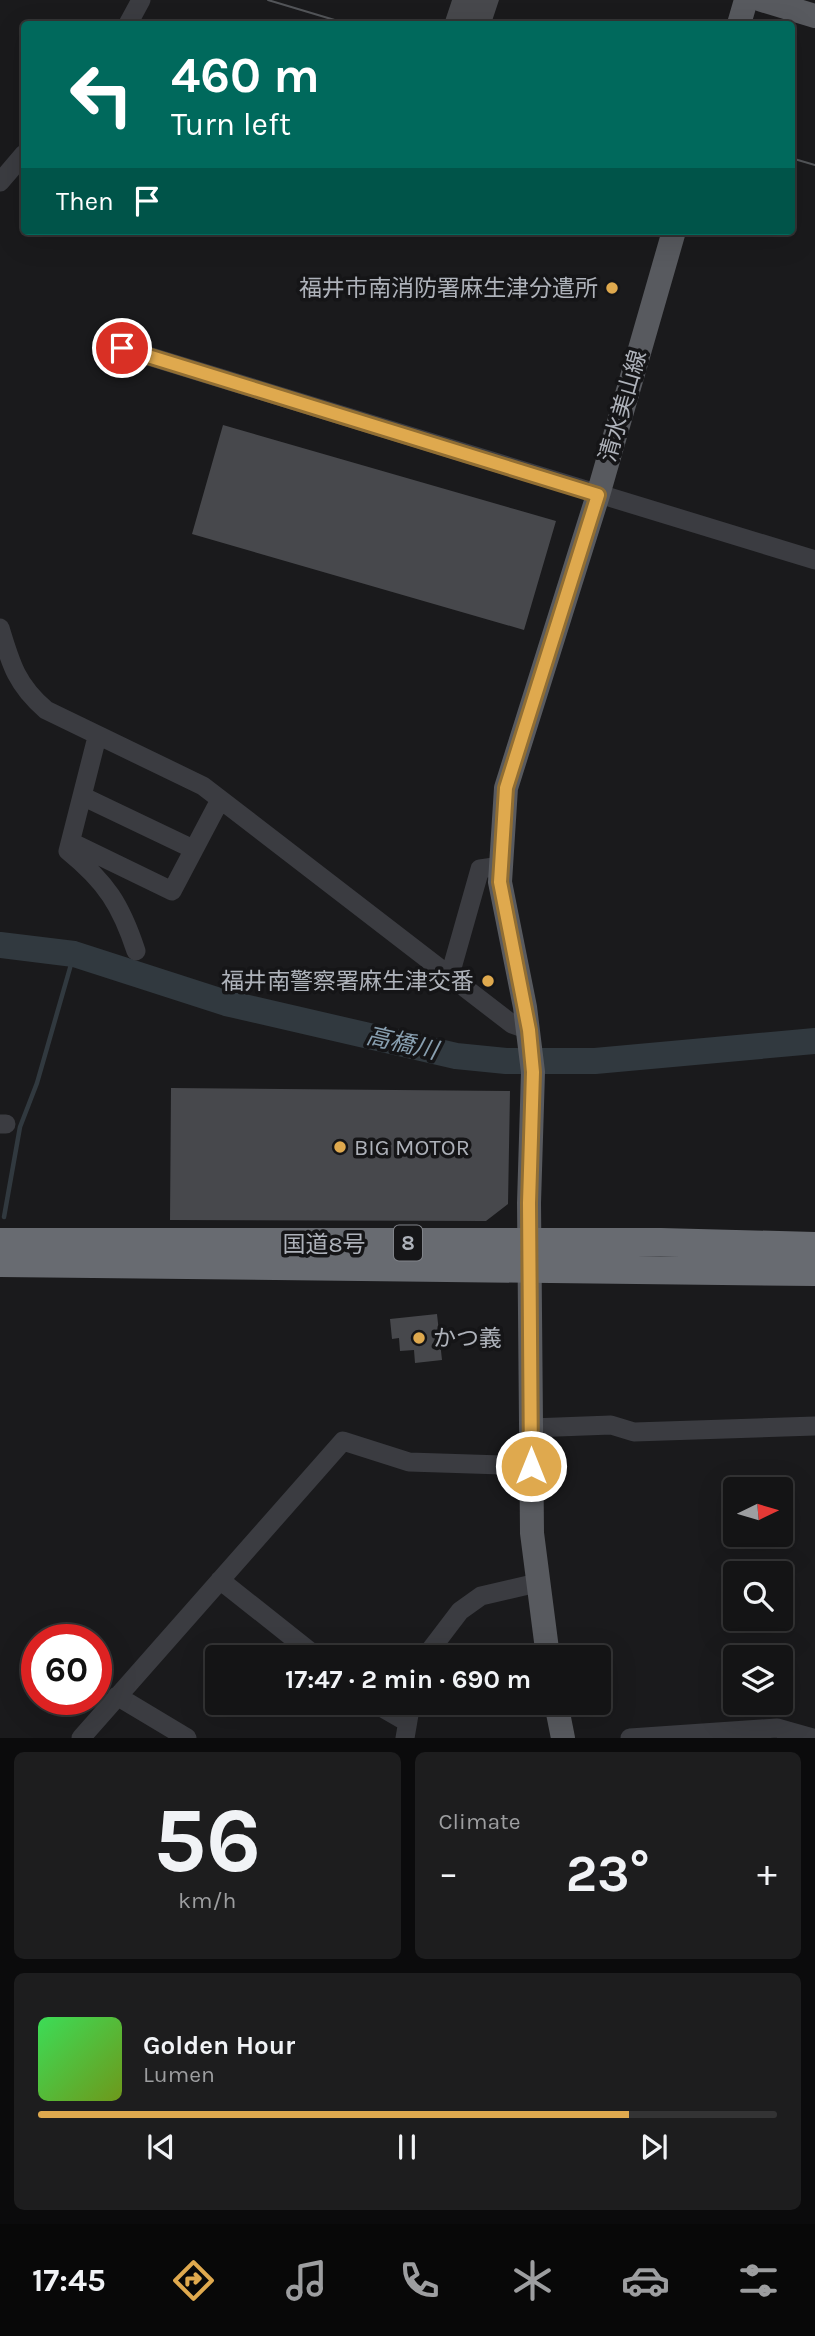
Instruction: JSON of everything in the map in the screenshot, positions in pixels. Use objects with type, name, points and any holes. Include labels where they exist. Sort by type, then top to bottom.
[{"type":"highway","name":"国道8号","points":[[0,1242],[530,1242],[815,1246]]},
{"type":"highway","name":"国道8号","points":[[0,1263],[531,1271],[815,1272]]},
{"type":"main road","points":[[740,21],[746,0]]},
{"type":"main road","points":[[762,0],[815,16]]},
{"type":"main road","name":"清水美山線","points":[[546,1645],[537,1583],[531,1466],[530,1242],[533,1072],[530,1038],[505,917],[501,866],[506,788],[598,495],[673,235]]},
{"type":"main road","points":[[558,1715],[563,1738]]},
{"type":"street","points":[[130,21],[141,0]]},
{"type":"street","points":[[0,182],[21,158]]},
{"type":"street","points":[[122,348],[815,560]]},
{"type":"street","points":[[0,628],[16,676],[27,693],[47,710],[97,737],[203,786],[530,1038]]},
{"type":"street","points":[[97,737],[68,851],[97,874],[112,894],[126,920],[136,951]]},
{"type":"street","points":[[82,796],[193,849]]},
{"type":"street","points":[[71,842],[172,891],[220,800]]},
{"type":"street","points":[[450,975],[480,869],[501,866]]},
{"type":"street","points":[[531,1428],[611,1425],[634,1432],[815,1426]]},
{"type":"street","points":[[81,1738],[343,1441],[409,1462],[531,1466]]},
{"type":"street","points":[[220,1580],[302,1645]]},
{"type":"street","points":[[434,1645],[460,1611],[481,1596],[537,1583]]},
{"type":"street","points":[[117,1696],[187,1738]]},
{"type":"street","points":[[630,1738],[777,1728],[813,1738]]},
{"type":"building","points":[[452,0],[499,0],[492,21],[445,21]]},
{"type":"building","points":[[223,425],[556,521],[524,630],[192,534]]},
{"type":"building","name":"BIG MOTOR","points":[[171,1088],[510,1091],[508,1204],[486,1221],[170,1220]]},
{"type":"building","name":"かつ義","points":[[437,1314],[442,1360],[415,1363],[414,1350],[400,1351],[399,1338],[392,1339],[390,1319]]},
{"type":"waterway","name":"高橋川","points":[[0,945],[74,954],[226,1003],[456,1056],[506,1061],[595,1061],[815,1041]]},
{"type":"waterway","points":[[4,1217],[20,1127],[37,1083],[74,954]]},
{"type":"tram line","points":[[268,0],[338,21]]},
{"type":"tram line","points":[[795,159],[815,165]]},
{"type":"place","name":"福井市南消防署麻生津分遣所","points":[[612,288]]},
{"type":"place","name":"福井南警察署麻生津交番","points":[[488,981]]},
{"type":"place","name":"BIG MOTOR","points":[[340,1147]]},
{"type":"place","name":"かつ義","points":[[419,1338]]},
{"type":"route","points":[[122,348],[598,495],[506,788],[502,836],[500,882],[529,1030],[533,1072],[529,1203],[531,1466]]}]
